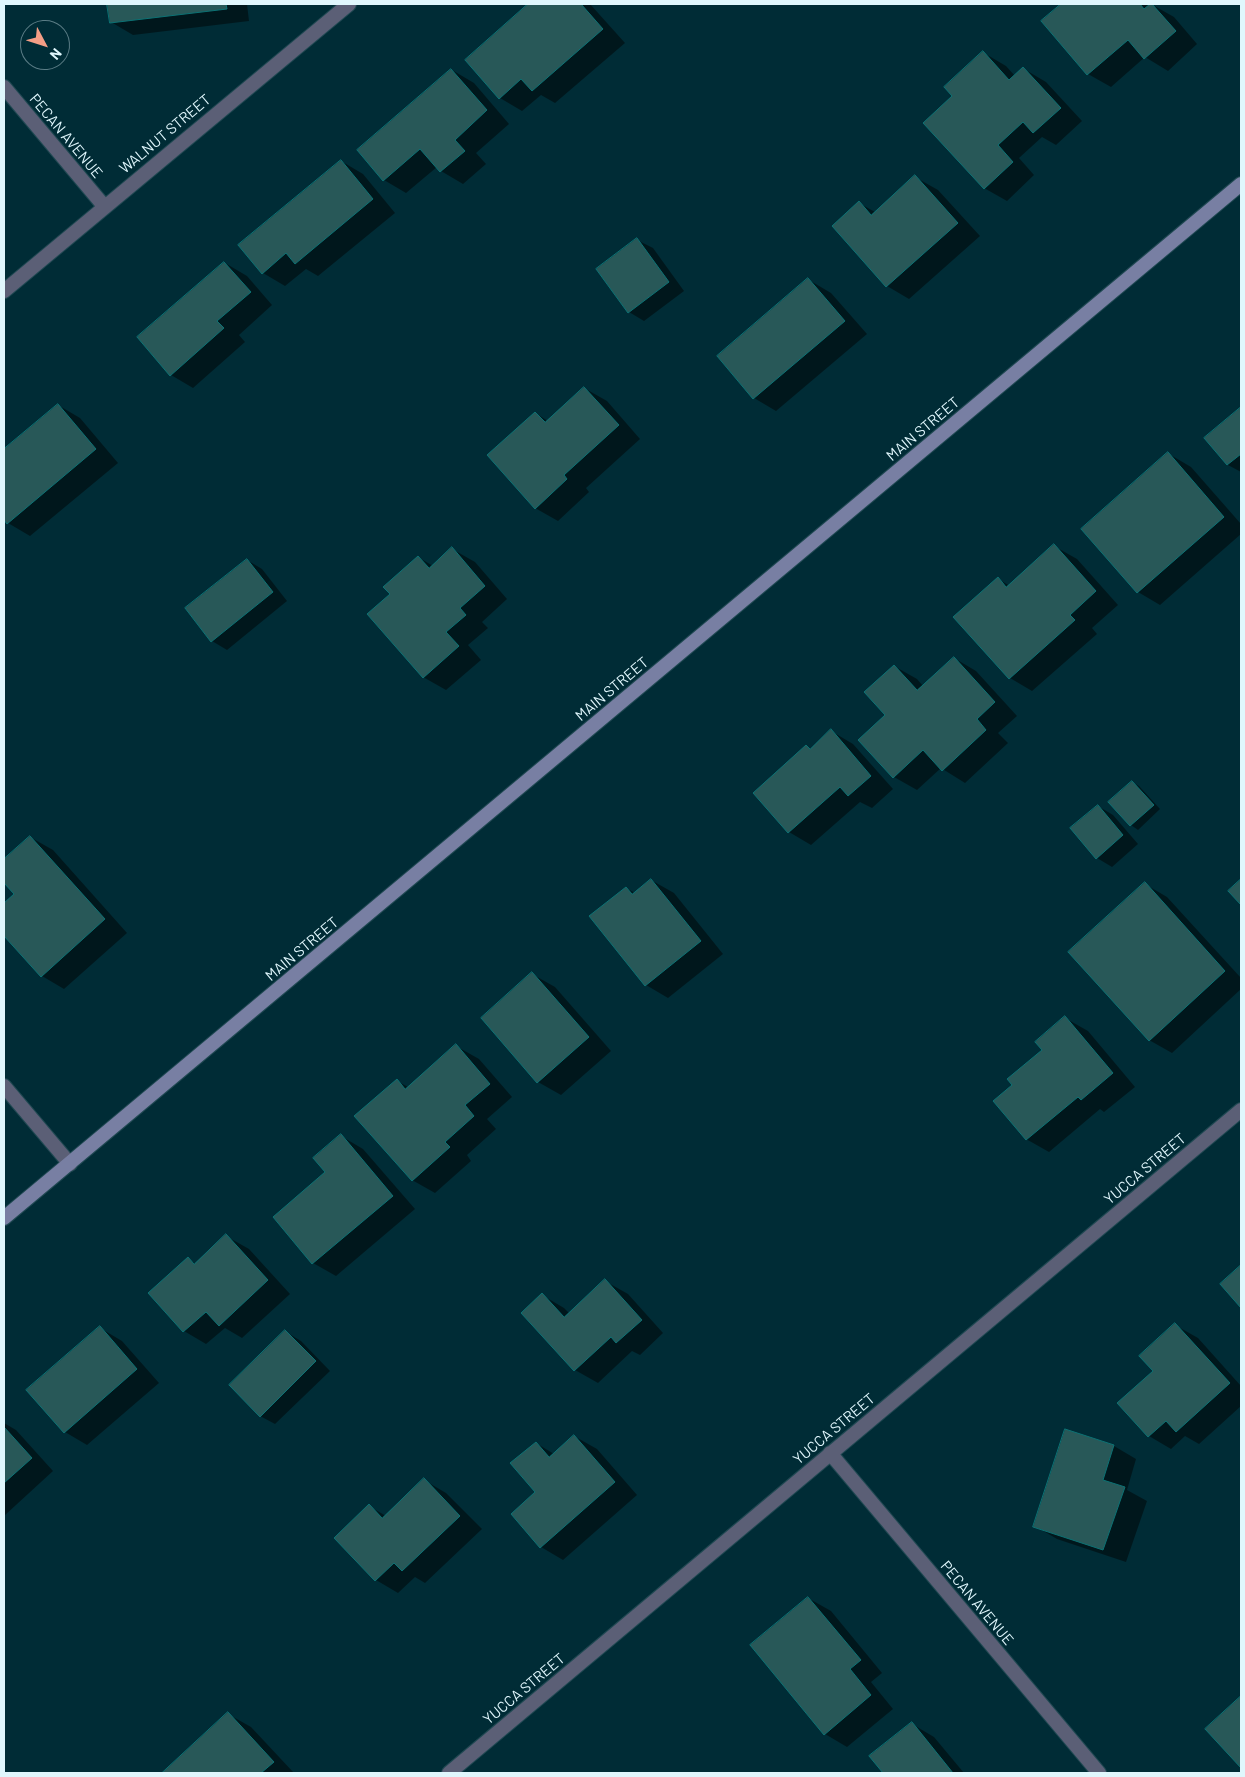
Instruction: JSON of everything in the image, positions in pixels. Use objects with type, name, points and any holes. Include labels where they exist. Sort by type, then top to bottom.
[{"type":"main road","name":"MAIN STREET","points":[[4,1218],[1241,184]]},
{"type":"street","name":"WALNUT STREET","points":[[4,291],[349,4]]},
{"type":"street","name":"PECAN AVENUE","points":[[4,86],[104,206]]},
{"type":"street","points":[[4,1086],[70,1164]]},
{"type":"street","name":"YUCCA STREET","points":[[449,1773],[1241,1110]]},
{"type":"street","name":"PECAN AVENUE","points":[[830,1453],[1099,1773]]},
{"type":"building","points":[[107,4],[226,4],[227,9],[110,23]]},
{"type":"building","points":[[528,4],[581,4],[603,29],[532,91],[521,79],[499,99],[465,60]]},
{"type":"building","points":[[1061,4],[1140,4],[1144,9],[1152,4],[1176,31],[1144,59],[1128,40],[1087,75],[1041,21]]},
{"type":"building","points":[[983,51],[1009,80],[1023,67],[1061,108],[1033,133],[1023,122],[998,145],[1013,162],[984,189],[923,123],[952,96],[944,87]]},
{"type":"building","points":[[451,69],[487,110],[455,140],[465,151],[440,172],[420,149],[383,181],[357,150]]},
{"type":"building","points":[[341,160],[373,199],[295,264],[286,253],[262,274],[238,245]]},
{"type":"building","points":[[915,175],[958,223],[886,287],[832,226],[859,201],[871,215]]},
{"type":"building","points":[[637,238],[669,282],[628,313],[596,269]]},
{"type":"building","points":[[224,262],[251,292],[217,321],[224,328],[170,376],[137,337]]},
{"type":"building","points":[[808,278],[845,321],[753,399],[717,356]]},
{"type":"building","points":[[584,387],[619,425],[564,475],[567,479],[535,509],[487,455],[535,412],[545,422]]},
{"type":"building","points":[[58,404],[96,449],[7,524],[4,520],[4,449]]},
{"type":"building","points":[[1241,407],[1241,454],[1227,465],[1204,438]]},
{"type":"building","points":[[1168,452],[1224,517],[1137,593],[1081,529]]},
{"type":"building","points":[[1054,544],[1096,591],[1070,615],[1075,620],[1009,679],[953,617],[998,577],[1006,587]]},
{"type":"building","points":[[452,547],[485,586],[460,608],[466,615],[446,632],[459,646],[423,678],[367,614],[390,594],[383,587],[418,556],[429,568]]},
{"type":"building","points":[[247,559],[273,592],[211,642],[185,608]]},
{"type":"building","points":[[954,657],[995,702],[977,719],[986,730],[942,771],[923,750],[893,778],[858,740],[885,715],[864,692],[894,665],[917,690]]},
{"type":"building","points":[[831,729],[871,776],[848,796],[840,787],[788,833],[753,793],[806,745],[810,749]]},
{"type":"building","points":[[1132,781],[1154,805],[1130,826],[1108,802]]},
{"type":"building","points":[[1098,805],[1123,835],[1096,859],[1070,828]]},
{"type":"building","points":[[30,836],[105,919],[41,977],[4,936],[4,903],[14,894],[4,883],[4,859]]},
{"type":"building","points":[[651,879],[701,941],[645,986],[589,916],[626,887],[632,894]]},
{"type":"building","points":[[1241,879],[1241,905],[1228,891]]},
{"type":"building","points":[[1145,882],[1225,971],[1149,1041],[1068,952]]},
{"type":"building","points":[[532,972],[589,1037],[537,1083],[481,1018]]},
{"type":"building","points":[[1065,1016],[1113,1073],[1081,1100],[1078,1097],[1026,1140],[993,1101],[1012,1085],[1007,1079],[1042,1050],[1035,1042]]},
{"type":"building","points":[[456,1044],[490,1084],[465,1105],[474,1116],[445,1142],[450,1147],[412,1181],[354,1116],[397,1079],[405,1089]]},
{"type":"building","points":[[341,1134],[393,1196],[312,1264],[273,1217],[325,1172],[313,1158]]},
{"type":"building","points":[[226,1234],[268,1280],[219,1326],[206,1312],[183,1332],[148,1293],[188,1257],[194,1264]]},
{"type":"building","points":[[1241,1265],[1241,1308],[1220,1284]]},
{"type":"building","points":[[605,1279],[642,1320],[616,1343],[611,1337],[574,1371],[521,1313],[542,1293],[564,1317]]},
{"type":"building","points":[[1175,1323],[1230,1383],[1176,1432],[1166,1421],[1148,1437],[1117,1403],[1153,1371],[1139,1356]]},
{"type":"building","points":[[100,1326],[137,1369],[64,1433],[26,1390]]},
{"type":"building","points":[[285,1330],[316,1361],[260,1417],[229,1385]]},
{"type":"building","points":[[4,1427],[32,1458],[4,1483]]},
{"type":"building","points":[[1065,1429],[1114,1445],[1103,1480],[1125,1487],[1103,1550],[1033,1527]]},
{"type":"building","points":[[574,1435],[615,1482],[540,1548],[511,1514],[535,1492],[510,1463],[536,1442],[549,1457]]},
{"type":"building","points":[[424,1478],[460,1516],[402,1571],[394,1563],[375,1581],[334,1538],[369,1504],[382,1518]]},
{"type":"building","points":[[808,1597],[861,1660],[850,1669],[871,1695],[824,1735],[750,1645]]},
{"type":"building","points":[[1241,1696],[1241,1768],[1205,1729]]},
{"type":"building","points":[[228,1712],[274,1762],[261,1773],[162,1773]]},
{"type":"building","points":[[912,1722],[953,1773],[883,1773],[869,1756]]}]
